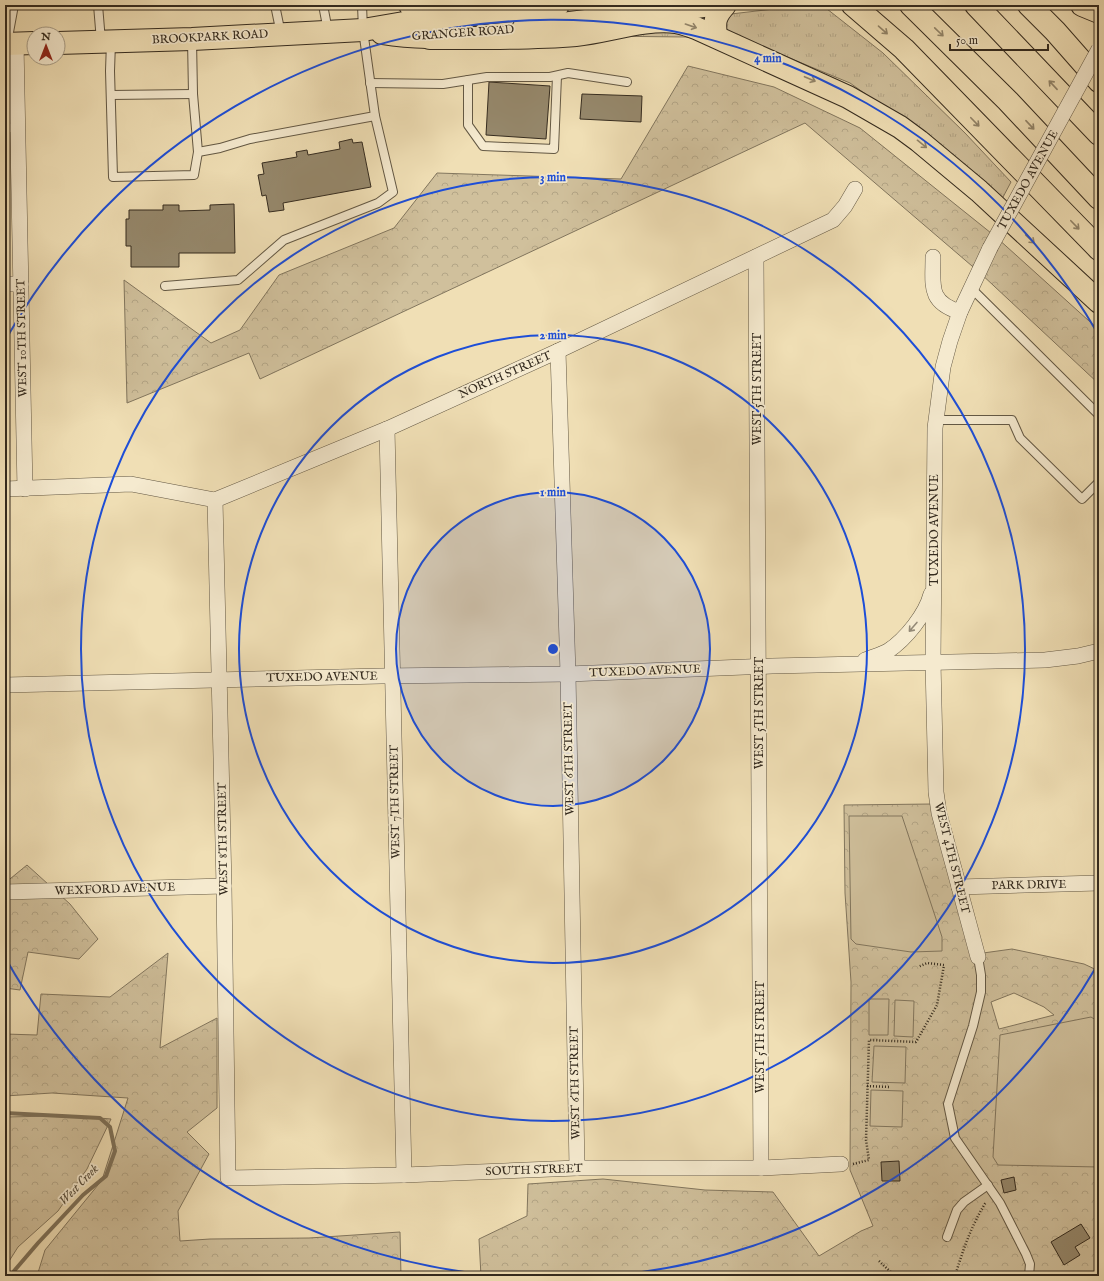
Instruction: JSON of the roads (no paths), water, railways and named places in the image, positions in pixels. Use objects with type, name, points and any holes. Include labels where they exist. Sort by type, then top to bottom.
[{"type":"main road","points":[[410,5],[428,28],[541,37],[577,35],[640,24],[675,22],[716,36],[848,97],[900,127],[919,141],[979,192],[1099,302]]},
{"type":"main road","name":"GRANGER ROAD","points":[[363,30],[405,37],[428,28],[558,5]]},
{"type":"main road","name":"GRANGER ROAD","points":[[428,28],[544,27],[711,5]]},
{"type":"main road","points":[[716,36],[715,26],[717,16],[725,5]]},
{"type":"main road","points":[[853,5],[904,49],[1099,250]]},
{"type":"main road","points":[[911,5],[1008,101],[1099,198]]},
{"type":"main road","points":[[976,5],[1099,134]]},
{"type":"main road","points":[[1029,5],[1055,31],[1099,80]]},
{"type":"main road","points":[[1082,5],[1099,12]]},
{"type":"main road","name":"BROOKPARK ROAD","points":[[66,42],[192,39],[363,30]]},
{"type":"street","name":"WEST 10TH STREET","points":[[15,44],[11,128],[21,284],[25,489]]},
{"type":"street","name":"TUXEDO AVENUE","points":[[5,685],[392,676],[568,674],[933,662],[936,420],[943,367],[950,341],[960,312],[990,248],[1099,49]]},
{"type":"street","name":"NORTH STREET","points":[[215,500],[387,429],[558,351],[833,220],[845,206],[855,189]]},
{"type":"street","name":"WEST 5TH STREET","points":[[756,257],[761,1168]]},
{"type":"street","points":[[933,257],[933,280],[935,294],[941,304],[952,310],[960,312]]},
{"type":"street","points":[[5,284],[21,284]]},
{"type":"street","name":"WEST 6TH STREET","points":[[558,351],[568,674],[577,1168]]},
{"type":"street","name":"WEST 7TH STREET","points":[[387,429],[404,1175]]},
{"type":"street","points":[[5,489],[131,484],[215,500]]},
{"type":"street","name":"WEST 8TH STREET","points":[[215,500],[224,886],[228,1178]]},
{"type":"street","points":[[848,664],[866,660],[888,651],[903,638],[919,619],[929,601],[934,579]]},
{"type":"street","points":[[933,662],[1045,660],[1078,656],[1099,651]]},
{"type":"street","name":"WEST 4TH STREET","points":[[933,662],[936,792],[939,813],[978,957]]},
{"type":"street","name":"PARK DRIVE","points":[[959,887],[1099,883]]},
{"type":"street","name":"WEXFORD AVENUE","points":[[5,892],[224,886]]},
{"type":"street","name":"SOUTH STREET","points":[[228,1178],[404,1175],[577,1168],[761,1168],[843,1165]]},
{"type":"lane","points":[[14,5],[15,44]]},
{"type":"lane","points":[[98,5],[106,41],[110,95],[113,177],[194,175],[198,152],[193,94],[192,39]]},
{"type":"lane","points":[[275,5],[281,34]]},
{"type":"lane","points":[[323,5],[328,32]]},
{"type":"lane","points":[[165,286],[238,280],[284,240],[378,203],[394,192],[375,116],[363,30],[362,5]]},
{"type":"lane","points":[[370,83],[443,84],[487,77],[550,77],[568,73],[627,82]]},
{"type":"lane","points":[[468,80],[468,125],[483,146],[554,149],[557,76]]},
{"type":"lane","points":[[110,95],[193,94]]},
{"type":"lane","points":[[198,152],[220,148],[250,139],[375,116]]},
{"type":"lane","points":[[971,288],[1099,415]]},
{"type":"lane","points":[[936,420],[1012,420],[1020,438],[1082,499],[1099,482]]},
{"type":"lane","points":[[978,957],[981,975],[981,992],[973,1026],[948,1104],[955,1138],[1000,1203],[1030,1264],[1029,1276]]},
{"type":"lane","points":[[947,1237],[957,1210],[964,1202],[988,1185]]},
{"type":"waterway","name":"West Creek","points":[[5,1113],[100,1118],[110,1127],[115,1151],[106,1176],[83,1195],[38,1243],[14,1271],[13,1276]]}]
